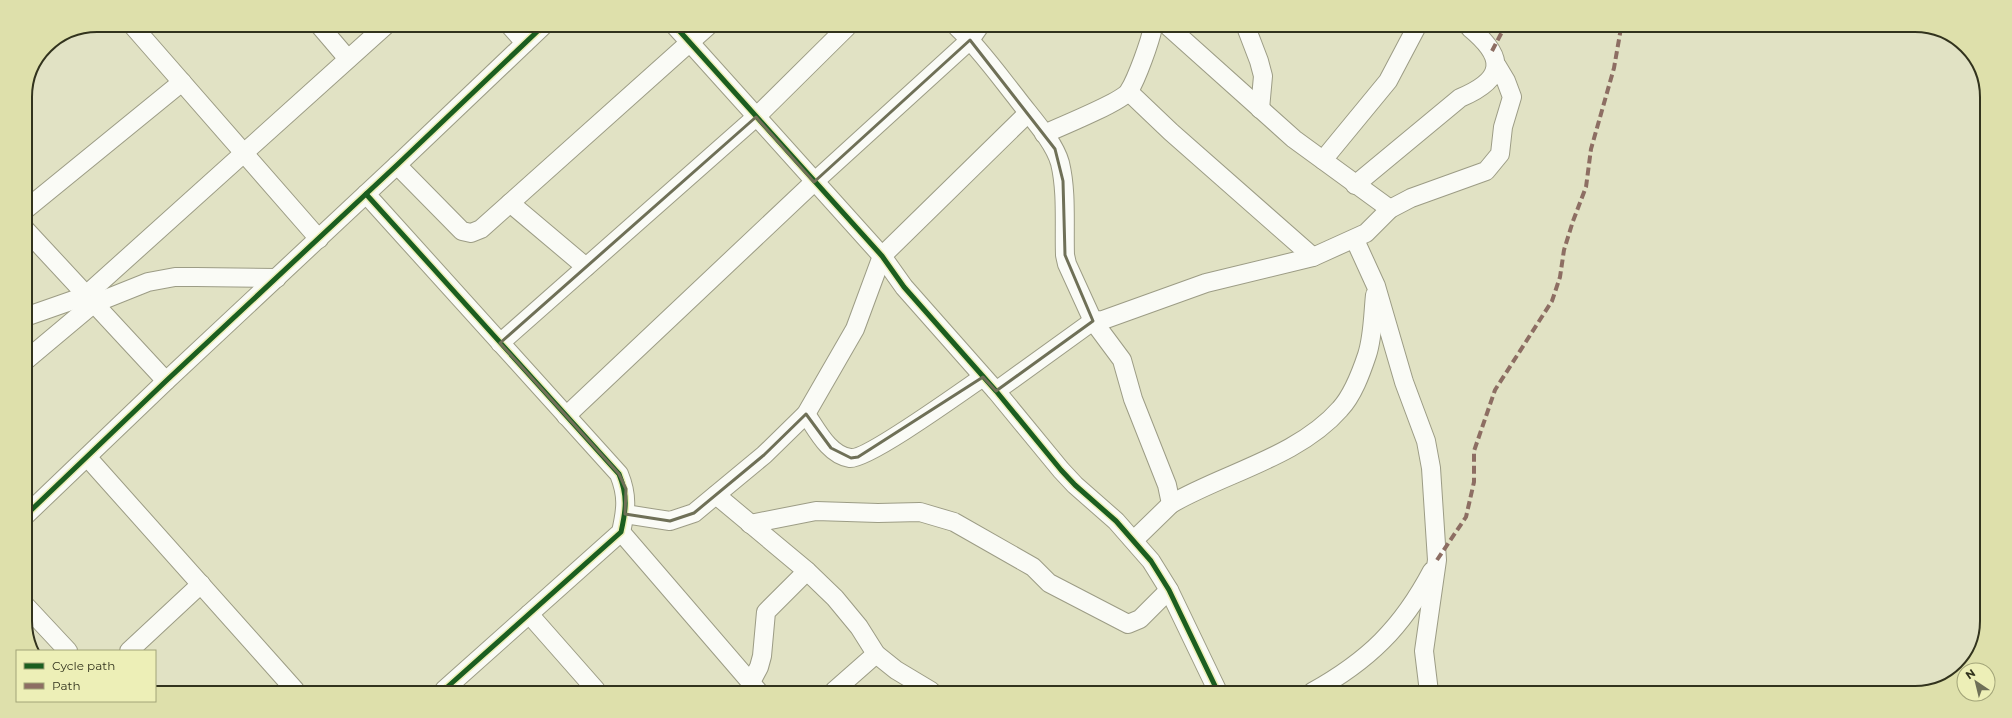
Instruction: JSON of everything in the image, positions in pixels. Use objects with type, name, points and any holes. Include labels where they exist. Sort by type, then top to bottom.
[{"type":"street","points":[[138,32],[319,239]]},
{"type":"street","points":[[323,32],[348,59]]},
{"type":"street","points":[[32,354],[244,153],[378,32]]},
{"type":"street","points":[[515,32],[525,43]]},
{"type":"street","points":[[32,510],[88,458],[166,381],[319,239],[537,32]]},
{"type":"street","points":[[680,32],[882,256],[904,287],[996,391],[1061,470],[1134,540],[1151,561],[1169,590],[1215,686]]},
{"type":"street","points":[[397,165],[462,231],[471,233],[481,229],[691,44],[702,32]]},
{"type":"street","points":[[500,343],[756,117],[841,32]]},
{"type":"street","points":[[1044,134],[1106,105],[1129,92],[1149,43],[1152,32]]},
{"type":"street","points":[[1175,32],[1294,139],[1355,185],[1390,209]]},
{"type":"street","points":[[1248,32],[1263,76],[1260,109]]},
{"type":"street","points":[[1323,160],[1388,81],[1414,32]]},
{"type":"street","points":[[996,391],[1093,321],[1103,320],[1206,283],[1313,257],[1355,240],[1373,227],[1390,209],[1430,190],[1486,171],[1500,154],[1503,127],[1512,97],[1506,80],[1496,66],[1492,51],[1474,32]]},
{"type":"street","points":[[566,416],[974,33],[1054,149],[1060,163],[1063,181],[1065,255],[1093,321],[1124,364],[1133,399],[1167,485],[1171,504]]},
{"type":"street","points":[[1355,185],[1460,98],[1477,90],[1494,76],[1496,66]]},
{"type":"street","points":[[32,204],[182,82]]},
{"type":"street","points":[[1129,92],[1171,132],[1313,257]]},
{"type":"street","points":[[625,514],[670,521],[694,513],[764,455],[806,414],[856,329],[882,256],[1028,113]]},
{"type":"street","points":[[366,194],[619,474],[626,489],[625,514],[621,532],[448,686]]},
{"type":"street","points":[[510,203],[586,267]]},
{"type":"street","points":[[32,237],[89,300],[166,381]]},
{"type":"street","points":[[1355,240],[1376,286],[1404,382],[1426,441],[1431,468],[1438,560],[1424,651],[1427,686]]},
{"type":"street","points":[[32,315],[148,282],[175,277],[277,278]]},
{"type":"street","points":[[1134,540],[1171,504],[1190,493],[1259,463],[1297,443],[1322,426],[1340,409],[1355,385],[1367,354],[1376,286]]},
{"type":"street","points":[[806,414],[831,448],[851,458],[858,457],[879,446],[983,377]]},
{"type":"street","points":[[88,458],[291,686]]},
{"type":"street","points":[[716,495],[807,571],[835,598],[859,627],[876,654],[896,670],[922,686]]},
{"type":"street","points":[[750,524],[816,510],[878,513],[920,512],[954,522],[1033,567],[1049,583],[1128,624],[1140,620],[1169,590]]},
{"type":"street","points":[[621,532],[755,686]]},
{"type":"street","points":[[1323,686],[1341,676],[1369,655],[1404,618],[1438,560]]},
{"type":"street","points":[[755,686],[758,667],[762,656],[766,612],[807,571]]},
{"type":"street","points":[[130,650],[201,584]]},
{"type":"street","points":[[32,612],[67,650]]},
{"type":"street","points":[[529,614],[592,686]]},
{"type":"street","points":[[840,686],[876,654]]},
{"type":"highlighted area","points":[[970,40],[1055,149],[1063,181],[1065,255],[1093,321],[996,391],[983,377],[858,457],[851,458],[831,448],[806,414],[764,455],[694,513],[670,521],[625,514],[626,489],[619,474],[500,343],[756,117],[814,182]]},
{"type":"marked path","points":[[1492,51],[1502,32]]},
{"type":"marked path","points":[[1437,560],[1466,517],[1474,482],[1474,451],[1495,390],[1552,301],[1560,277],[1564,250],[1586,187],[1591,149],[1614,68],[1620,32]]},
{"type":"cycle path","points":[[32,509],[537,32]]},
{"type":"cycle path","points":[[680,32],[882,256],[904,287],[996,391],[1061,470],[1075,485],[1116,521],[1151,561],[1169,590],[1215,686]]},
{"type":"cycle path","points":[[366,194],[619,474],[624,489],[625,510],[621,532],[448,686]]}]
